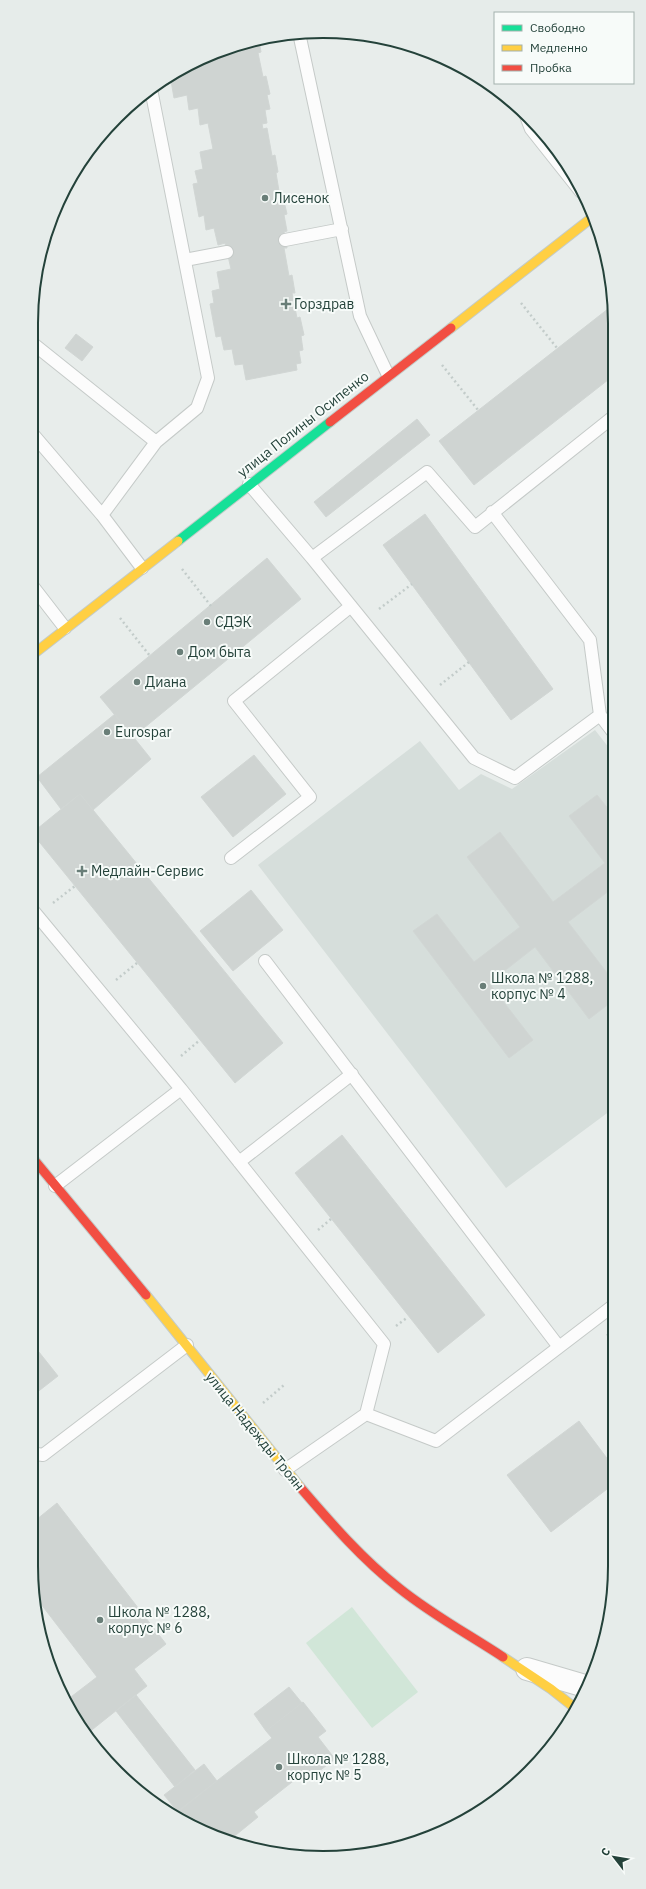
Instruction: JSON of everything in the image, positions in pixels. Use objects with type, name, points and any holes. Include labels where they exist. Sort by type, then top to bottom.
[{"type":"street","name":"улица Полины Осипенко","points":[[38,650],[388,375],[589,220]]},
{"type":"street","name":"улица Надежды Троян","points":[[38,1165],[187,1345],[284,1470],[341,1534],[376,1569],[426,1609],[560,1695],[572,1705]]},
{"type":"street","name":"улица Надежды Троян","points":[[516,1666],[582,1685]]},
{"type":"lane","points":[[300,39],[360,316],[388,375]]},
{"type":"lane","points":[[102,515],[156,442],[197,408],[208,378],[152,95]]},
{"type":"lane","points":[[530,127],[562,168]]},
{"type":"lane","points":[[285,240],[342,229]]},
{"type":"lane","points":[[185,260],[227,252]]},
{"type":"lane","points":[[38,348],[156,442]]},
{"type":"lane","points":[[312,558],[427,472],[475,527],[492,512],[608,422]]},
{"type":"lane","points":[[38,440],[102,515],[142,568]]},
{"type":"lane","points":[[249,484],[312,558],[474,758],[515,778],[600,715]]},
{"type":"lane","points":[[492,512],[590,640],[600,715],[608,725]]},
{"type":"lane","points":[[38,593],[65,628]]},
{"type":"lane","points":[[231,858],[310,797],[234,701],[351,606]]},
{"type":"lane","points":[[38,917],[181,1089],[384,1344],[366,1414],[284,1470]]},
{"type":"lane","points":[[265,961],[559,1347]]},
{"type":"lane","points":[[239,1162],[352,1074]]},
{"type":"lane","points":[[55,1186],[181,1089]]},
{"type":"lane","points":[[366,1414],[436,1440],[608,1310]]},
{"type":"lane","points":[[38,1454],[43,1455],[187,1345]]},
{"type":"path","points":[[506,284],[558,348]]},
{"type":"path","points":[[426,346],[478,410]]},
{"type":"path","points":[[166,549],[211,606]]},
{"type":"path","points":[[363,621],[412,584]]},
{"type":"path","points":[[104,597],[150,656]]},
{"type":"path","points":[[425,698],[469,662]]},
{"type":"path","points":[[38,909],[75,886]]},
{"type":"path","points":[[101,992],[137,963]]},
{"type":"path","points":[[165,1070],[200,1040]]},
{"type":"path","points":[[258,1407],[284,1386]]},
{"type":"shaded area","name":"Школа № 1288, корпус № 4","points":[[595,730],[608,747],[608,1112],[506,1188],[258,865],[420,741],[459,790],[481,774],[512,789]]},
{"type":"green space","points":[[352,1607],[418,1692],[372,1728],[306,1643]]},
{"type":"building","points":[[260,45],[261,52],[258,53],[263,77],[266,76],[270,94],[267,95],[270,109],[265,110],[267,123],[262,124],[263,129],[267,128],[272,156],[275,155],[280,197],[283,197],[287,214],[284,215],[287,231],[284,232],[287,248],[284,248],[289,276],[292,275],[295,293],[292,293],[297,318],[300,317],[304,335],[301,336],[303,350],[299,351],[301,363],[296,364],[297,370],[246,380],[243,364],[235,365],[232,349],[224,350],[221,336],[216,337],[210,304],[214,303],[212,291],[220,289],[217,272],[231,269],[225,243],[218,245],[214,228],[206,230],[204,215],[199,217],[193,184],[198,183],[195,171],[203,169],[200,152],[213,149],[208,123],[200,125],[198,108],[189,110],[187,95],[174,98],[171,82],[181,76],[197,67],[231,53]]},
{"type":"building","points":[[607,309],[608,380],[474,485],[439,441]]},
{"type":"building","points":[[76,334],[93,347],[82,361],[65,348]]},
{"type":"building","points":[[417,419],[430,435],[326,517],[314,502]]},
{"type":"building","points":[[425,514],[553,689],[511,720],[383,545]]},
{"type":"building","points":[[267,558],[301,599],[133,737],[100,697]]},
{"type":"building","points":[[115,714],[151,759],[93,810],[80,794],[61,809],[38,778],[38,776]]},
{"type":"building","points":[[254,755],[286,794],[233,837],[201,797]]},
{"type":"building","points":[[80,794],[283,1043],[235,1083],[38,840],[38,828]]},
{"type":"building","points":[[597,795],[608,809],[608,892],[568,922],[608,974],[608,1005],[589,1019],[535,947],[489,983],[533,1040],[509,1058],[413,931],[437,914],[474,962],[520,927],[467,857],[500,832],[553,902],[605,863],[569,816]]},
{"type":"building","points":[[251,890],[283,930],[233,971],[200,931]]},
{"type":"building","points":[[342,1135],[485,1315],[438,1353],[295,1173]]},
{"type":"building","points":[[38,1351],[58,1376],[38,1392]]},
{"type":"building","points":[[579,1421],[608,1460],[608,1488],[551,1532],[507,1475]]},
{"type":"building","name":"Школа № 1288, корпус № 6","points":[[57,1503],[166,1644],[134,1669],[147,1686],[91,1731],[70,1698],[97,1677],[40,1603],[38,1518]]},
{"type":"building","points":[[289,1687],[302,1703],[266,1731],[254,1714]]},
{"type":"building","points":[[136,1695],[195,1770],[175,1787],[116,1711]]},
{"type":"building","name":"Школа № 1288, корпус № 5","points":[[303,1702],[326,1731],[318,1737],[335,1759],[306,1781],[301,1775],[254,1812],[258,1817],[234,1837],[197,1822],[178,1811],[272,1738],[266,1731]]},
{"type":"building","points":[[204,1764],[217,1781],[178,1812],[164,1795]]},
{"type":"traffic: fast","points":[[178,541],[330,422]]},
{"type":"traffic: slow","points":[[451,328],[589,220]]},
{"type":"traffic: slow","points":[[38,651],[178,541]]},
{"type":"traffic: slow","points":[[146,1295],[300,1487]]},
{"type":"traffic: slow","points":[[503,1657],[551,1689],[572,1705]]},
{"type":"traffic: jam","points":[[330,422],[451,328]]},
{"type":"traffic: jam","points":[[38,1164],[146,1295]]},
{"type":"traffic: jam","points":[[300,1487],[347,1540],[385,1577],[424,1607],[503,1657]]},
{"type":"place","name":"Лисенок","points":[[265,198]]},
{"type":"place","name":"Горздрав","points":[[286,304]]},
{"type":"place","name":"СДЭК","points":[[207,622]]},
{"type":"place","name":"Дом быта","points":[[180,652]]},
{"type":"place","name":"Диана","points":[[137,682]]},
{"type":"place","name":"Eurospar","points":[[107,732]]},
{"type":"place","name":"Медлайн-Сервис","points":[[82,871]]},
{"type":"place","name":"Школа № 1288, корпус № 4","points":[[483,986]]},
{"type":"place","name":"Школа № 1288, корпус № 6","points":[[100,1620]]},
{"type":"place","name":"Школа № 1288, корпус № 5","points":[[279,1767]]}]
